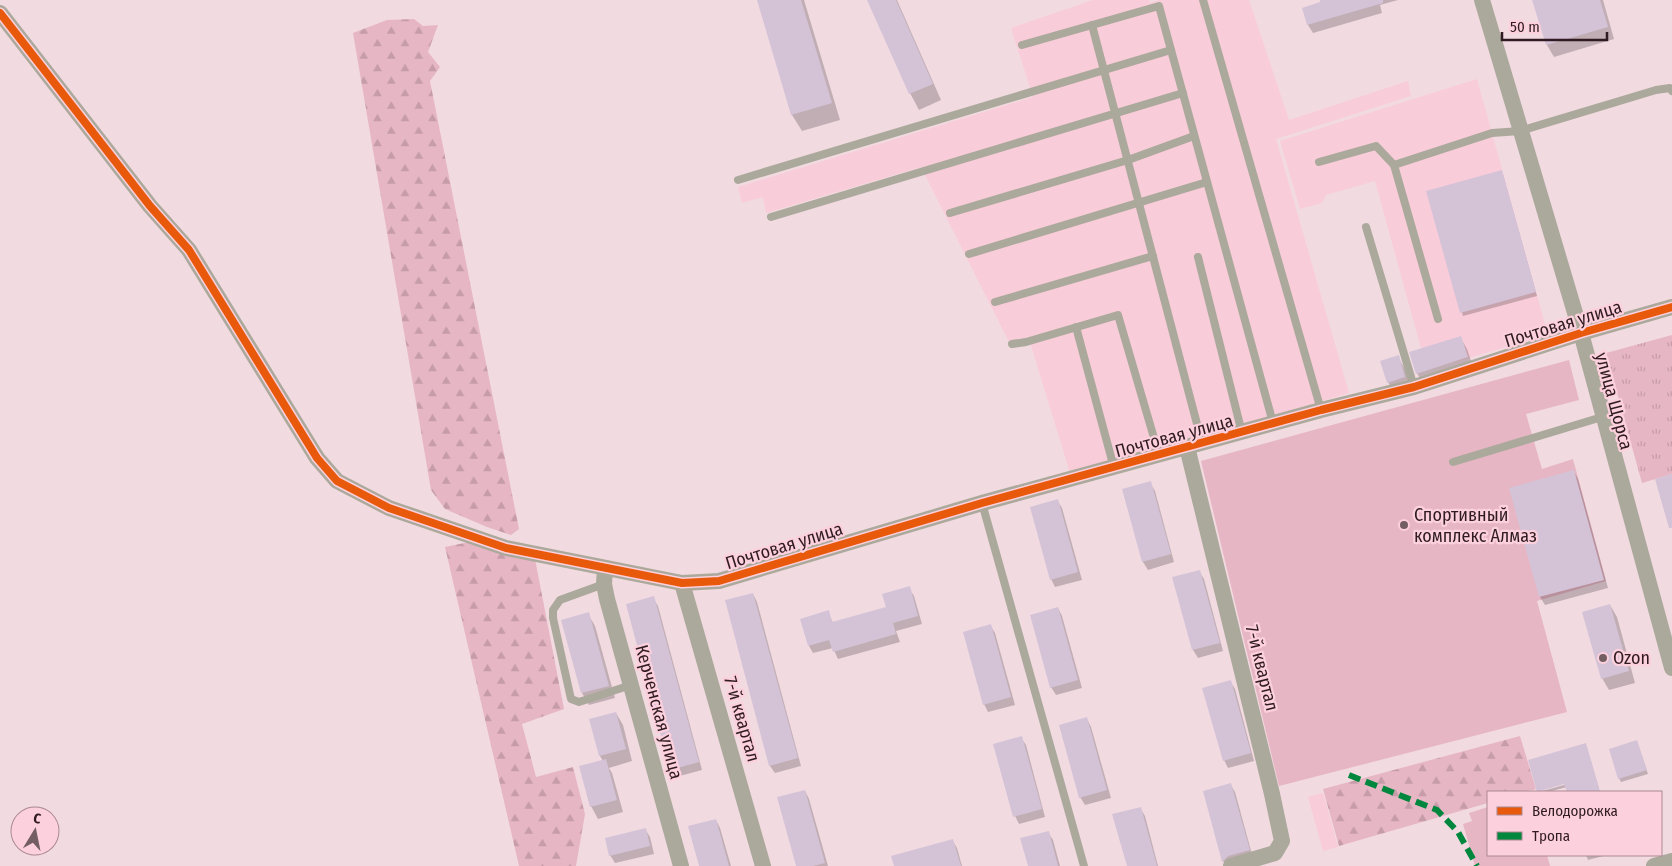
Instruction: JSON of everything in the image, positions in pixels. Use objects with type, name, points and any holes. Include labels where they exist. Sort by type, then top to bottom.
[{"type":"street","name":"улица Щорса","points":[[1482,0],[1580,333],[1602,417],[1666,622],[1672,668]]},
{"type":"street","name":"Почтовая улица","points":[[0,13],[150,206],[188,250],[317,458],[337,481],[389,508],[506,548],[604,576],[682,582],[718,581],[982,503],[1321,410],[1414,387],[1580,333],[1672,308]]},
{"type":"street","name":"7-й квартал","points":[[1195,445],[1282,841],[1274,853],[1232,866]]},
{"type":"street","name":"Керченская улица","points":[[604,576],[631,685],[681,866]]},
{"type":"street","name":"7-й квартал","points":[[682,582],[763,866]]},
{"type":"street","points":[[1654,866],[1672,860]]},
{"type":"lane","points":[[1203,0],[1321,410]]},
{"type":"lane","points":[[1022,45],[1159,6],[1273,424]]},
{"type":"lane","points":[[1092,25],[1153,256],[1195,445]]},
{"type":"lane","points":[[738,180],[1171,50]]},
{"type":"lane","points":[[1394,165],[1492,133],[1520,131],[1656,90],[1670,88],[1672,91]]},
{"type":"lane","points":[[771,217],[1183,93]]},
{"type":"lane","points":[[950,214],[1128,160],[1194,136]]},
{"type":"lane","points":[[1319,162],[1376,146],[1394,165],[1438,319]]},
{"type":"lane","points":[[968,254],[1207,182]]},
{"type":"lane","points":[[1366,226],[1414,387]]},
{"type":"lane","points":[[995,302],[1153,256]]},
{"type":"lane","points":[[1198,257],[1242,433]]},
{"type":"lane","points":[[1012,344],[1026,342],[1118,315],[1159,455]]},
{"type":"lane","points":[[1076,327],[1114,468]]},
{"type":"lane","points":[[1453,462],[1602,417]]},
{"type":"lane","points":[[982,503],[1084,866]]},
{"type":"lane","points":[[604,576],[560,600],[553,610],[553,618],[571,699],[579,702],[631,685]]},
{"type":"shaded area","points":[[1093,0],[1149,0],[1150,3],[1160,0],[1249,0],[1289,120],[1408,81],[1411,96],[1276,139],[1349,393],[1071,476],[1029,339],[1009,342],[921,167],[766,213],[763,197],[742,203],[738,187],[1033,97],[1011,28]]},
{"type":"shaded area","points":[[1477,79],[1548,335],[1427,370],[1375,181],[1326,195],[1322,203],[1300,209],[1280,141]]},
{"type":"shaded area","points":[[1323,793],[1338,847],[1323,851],[1308,797]]},
{"type":"green space","points":[[414,19],[423,26],[438,25],[428,52],[440,67],[430,81],[519,529],[511,535],[445,509],[431,490],[353,33],[387,20]]},
{"type":"green space","points":[[1672,335],[1672,474],[1642,483],[1606,353]]},
{"type":"green space","name":"Спортивный комплекс Алмаз","points":[[1569,360],[1579,400],[1526,414],[1542,469],[1573,459],[1606,581],[1537,601],[1567,712],[1279,786],[1201,461]]},
{"type":"green space","points":[[474,541],[535,559],[564,709],[522,724],[536,777],[573,767],[585,814],[576,866],[519,866],[445,547]]},
{"type":"green space","points":[[1520,736],[1536,789],[1527,791],[1487,791],[1487,803],[1339,846],[1323,789]]},
{"type":"green space","points":[[1487,807],[1487,856],[1547,856],[1550,866],[1475,866],[1463,824],[1472,821],[1469,813]]},
{"type":"building","points":[[757,0],[801,0],[832,103],[791,115]]},
{"type":"building","points":[[867,0],[896,0],[933,84],[909,94]]},
{"type":"building","points":[[1320,0],[1383,0],[1383,3],[1307,25],[1302,8],[1320,2]]},
{"type":"building","points":[[1532,0],[1600,0],[1608,27],[1546,45]]},
{"type":"building","points":[[1502,170],[1536,292],[1460,313],[1426,191]]},
{"type":"building","points":[[1461,336],[1468,357],[1416,374],[1409,352]]},
{"type":"building","points":[[1399,355],[1405,377],[1387,383],[1380,361]]},
{"type":"building","points":[[1574,470],[1604,580],[1539,597],[1509,488]]},
{"type":"building","points":[[1672,474],[1672,528],[1669,528],[1655,479]]},
{"type":"building","points":[[1151,481],[1171,554],[1142,562],[1122,489]]},
{"type":"building","points":[[1058,499],[1078,572],[1050,580],[1030,507]]},
{"type":"building","points":[[1200,570],[1220,643],[1192,650],[1172,577]]},
{"type":"building","points":[[910,586],[918,616],[893,623],[896,634],[833,652],[829,640],[808,646],[800,619],[829,610],[832,622],[886,607],[882,594]]},
{"type":"building","points":[[753,593],[798,758],[769,766],[725,600]]},
{"type":"building","points":[[654,596],[699,762],[670,770],[626,604]]},
{"type":"building","points":[[1610,604],[1629,671],[1601,679],[1582,612]]},
{"type":"building","points":[[1058,607],[1078,680],[1050,688],[1030,615]]},
{"type":"building","points":[[589,612],[609,686],[581,693],[561,620]]},
{"type":"building","points":[[991,624],[1011,697],[983,705],[963,632]]},
{"type":"building","points":[[1231,680],[1251,753],[1223,761],[1202,688]]},
{"type":"building","points":[[616,712],[626,749],[599,756],[589,719]]},
{"type":"building","points":[[1087,717],[1107,790],[1079,798],[1059,725]]},
{"type":"building","points":[[1022,736],[1042,809],[1013,817],[993,744]]},
{"type":"building","points":[[1637,740],[1647,770],[1618,779],[1609,749]]},
{"type":"building","points":[[1586,743],[1600,791],[1567,791],[1564,784],[1537,791],[1528,760]]},
{"type":"building","points":[[606,759],[617,800],[590,807],[579,766]]},
{"type":"building","points":[[1231,783],[1250,850],[1228,856],[1222,862],[1203,791]]},
{"type":"building","points":[[805,790],[825,863],[813,866],[796,866],[777,797]]},
{"type":"building","points":[[1141,807],[1157,866],[1127,866],[1112,814]]},
{"type":"building","points":[[716,819],[729,866],[699,866],[688,826]]},
{"type":"building","points":[[646,828],[650,846],[609,856],[605,838]]},
{"type":"building","points":[[1049,831],[1058,866],[1028,866],[1020,838]]},
{"type":"building","points":[[953,839],[961,866],[894,866],[891,856]]},
{"type":"marked path","points":[[1349,775],[1437,810],[1458,832],[1477,866]]},
{"type":"cycle path","points":[[0,13],[150,206],[189,250],[317,458],[337,481],[389,508],[506,548],[682,583],[719,581],[982,503],[1321,410],[1414,387],[1581,333],[1672,307]]},
{"type":"place","name":"Спортивный комплекс Алмаз","points":[[1404,525]]},
{"type":"place","name":"Ozon","points":[[1603,658]]}]
